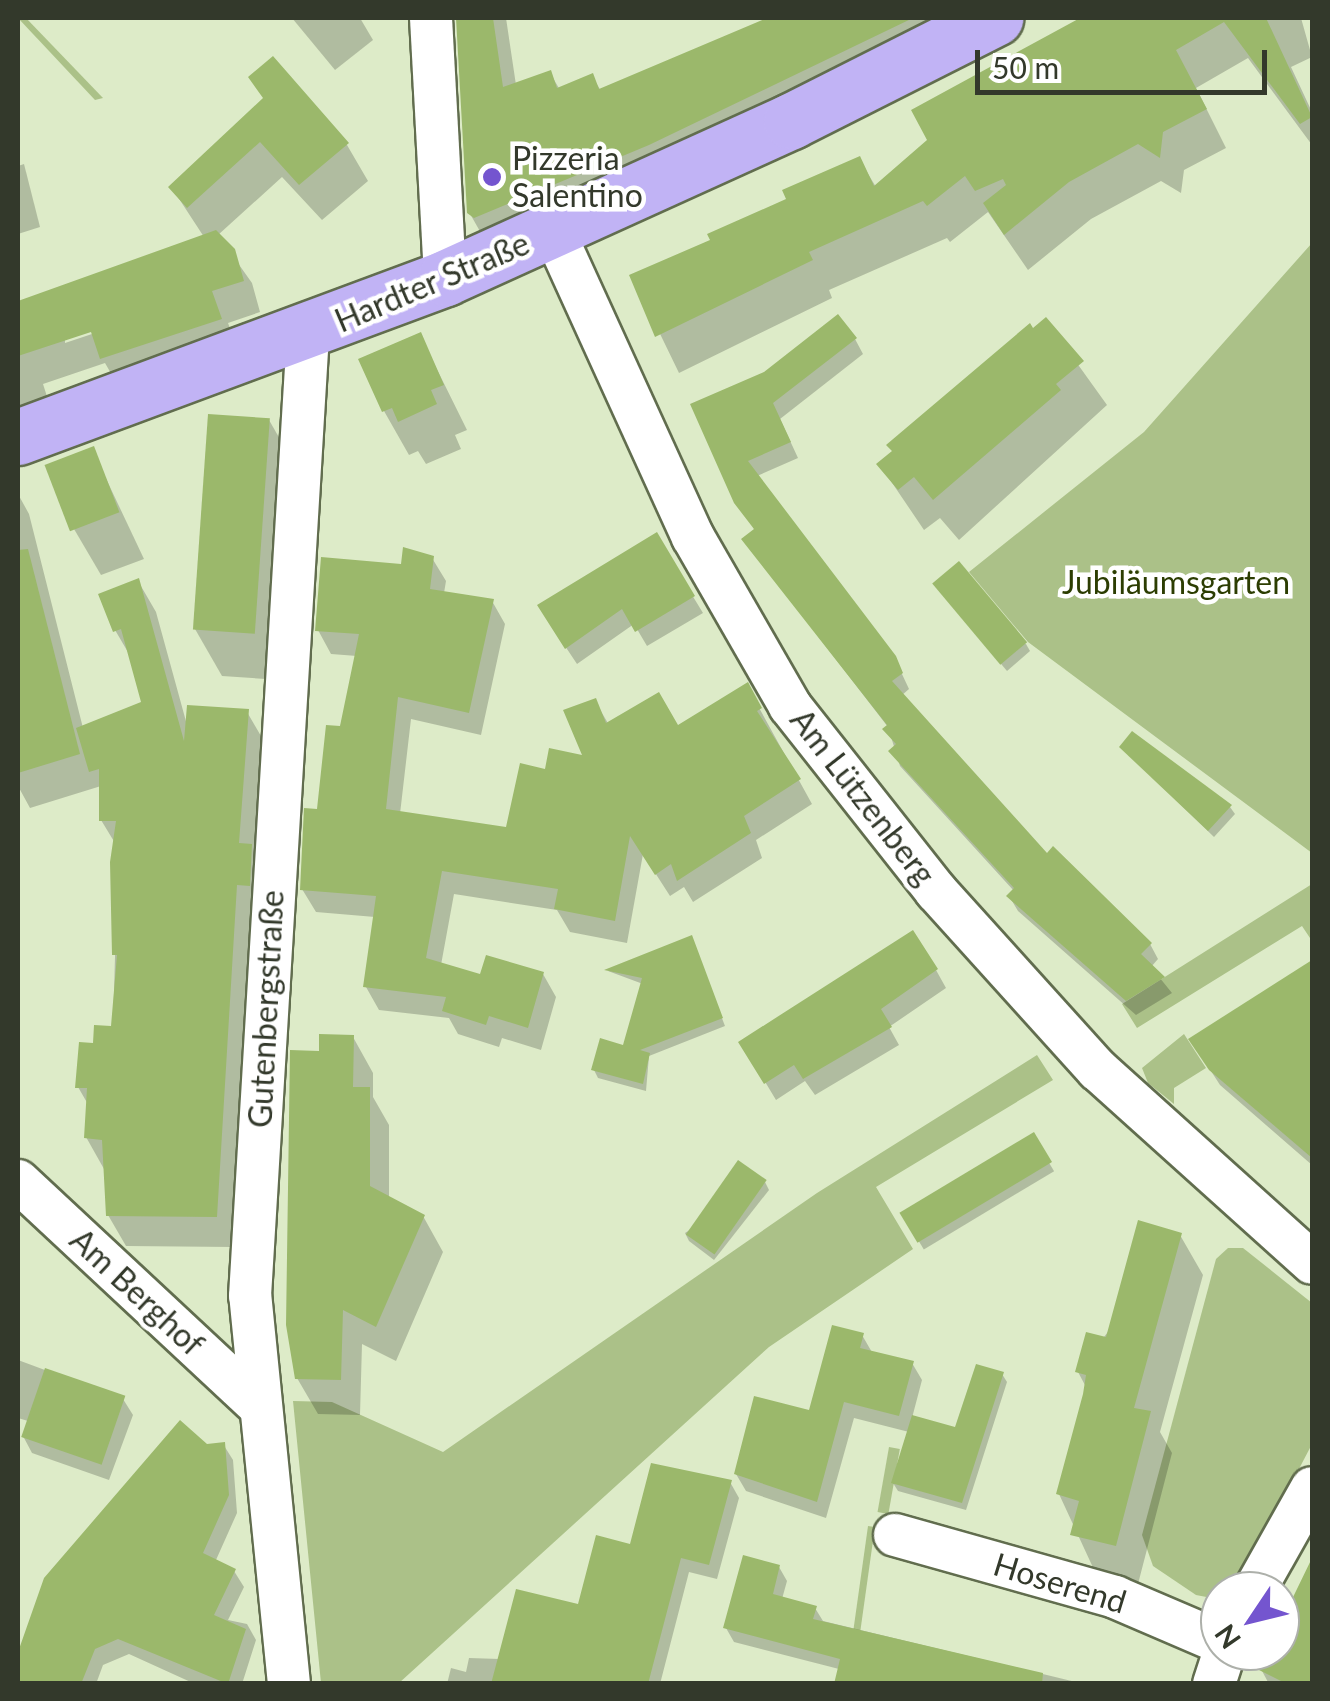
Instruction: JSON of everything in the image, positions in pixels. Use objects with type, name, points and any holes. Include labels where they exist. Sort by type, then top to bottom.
[{"type":"main road","name":"Hardter Straße","points":[[18,437],[308,334],[445,278],[995,18]]},
{"type":"street","points":[[431,18],[445,278]]},
{"type":"street","name":"Am Lützenberg","points":[[553,230],[693,537],[790,706],[936,892],[1098,1070],[1312,1263]]},
{"type":"street","name":"Gutenbergstraße","points":[[288,1684],[256,1403],[250,1296],[308,334]]},
{"type":"street","name":"Am Berghof","points":[[18,1181],[256,1403]]},
{"type":"street","points":[[1265,1571],[1312,1488]]},
{"type":"street","name":"Hoserend","points":[[895,1535],[1115,1597],[1200,1633]]},
{"type":"green space","points":[[18,18],[26,18],[103,98],[95,100]]},
{"type":"green space","name":"Jubiläumsgarten","points":[[1312,243],[1312,853],[1028,642],[969,572],[1144,432]]},
{"type":"green space","points":[[1312,884],[1312,941],[1302,926],[1137,1028],[1122,1004]]},
{"type":"green space","points":[[1184,1034],[1206,1068],[1174,1088],[1174,1104],[1148,1083],[1142,1068]]},
{"type":"green space","points":[[1037,1055],[1053,1080],[876,1187],[913,1249],[769,1347],[399,1683],[321,1683],[293,1401],[332,1402],[443,1452],[817,1193]]},
{"type":"green space","points":[[1228,1248],[1243,1248],[1312,1303],[1312,1444],[1246,1571],[1200,1571],[1200,1596],[1153,1566],[1142,1535],[1216,1259]]},
{"type":"green space","points":[[889,1447],[900,1449],[888,1514],[878,1512]]},
{"type":"green space","points":[[868,1526],[875,1527],[853,1684],[846,1684]]},
{"type":"building","points":[[456,18],[493,18],[503,87],[551,70],[557,88],[593,73],[599,89],[767,18],[913,18],[649,145],[474,218],[467,213]]},
{"type":"building","points":[[1080,18],[1266,18],[1312,117],[1300,124],[1224,22],[1176,50],[1207,109],[1163,132],[1160,158],[1138,144],[1069,182],[1004,235],[983,203],[1006,185],[1003,179],[975,191],[965,176],[927,206],[923,201],[809,252],[813,260],[655,337],[629,275],[710,240],[707,234],[786,199],[782,190],[860,156],[874,186],[927,140],[911,110]]},
{"type":"building","points":[[273,56],[349,143],[299,185],[260,142],[187,208],[168,187],[263,98],[248,77]]},
{"type":"building","points":[[216,230],[235,249],[244,281],[212,291],[222,319],[100,359],[91,332],[18,356],[18,301]]},
{"type":"building","points":[[838,314],[857,338],[773,403],[791,442],[748,461],[896,656],[903,673],[892,681],[1047,853],[1053,846],[1152,943],[1141,954],[1165,977],[1126,1001],[1006,896],[1014,888],[888,751],[896,744],[882,729],[887,725],[741,539],[754,529],[734,503],[690,404],[764,372]]},
{"type":"building","points":[[1046,317],[1084,361],[1056,384],[1061,390],[933,500],[914,477],[898,490],[876,464],[892,451],[886,445],[1030,323],[1033,328]]},
{"type":"building","points":[[421,332],[444,385],[431,390],[437,404],[398,422],[392,408],[382,412],[358,359]]},
{"type":"building","points":[[208,414],[270,418],[255,634],[193,629]]},
{"type":"building","points":[[94,446],[119,512],[70,531],[45,465]]},
{"type":"building","points":[[657,532],[695,596],[635,632],[622,609],[565,649],[537,605]]},
{"type":"building","points":[[403,547],[434,556],[430,589],[494,599],[469,713],[398,697],[386,809],[506,827],[520,763],[545,769],[549,748],[582,755],[563,710],[596,698],[606,723],[659,692],[678,725],[748,682],[762,708],[757,711],[801,779],[744,816],[751,833],[677,881],[671,864],[655,875],[630,836],[615,921],[554,909],[558,889],[442,871],[426,958],[480,974],[486,955],[544,972],[528,1028],[489,1016],[486,1025],[442,1011],[446,997],[363,987],[376,896],[300,890],[304,808],[317,809],[326,725],[340,726],[359,634],[315,631],[321,557],[401,564]]},
{"type":"building","points":[[28,549],[80,754],[18,773],[18,550]]},
{"type":"building","points":[[959,561],[1027,642],[1000,665],[932,583]]},
{"type":"building","points":[[139,578],[184,741],[187,705],[249,709],[239,843],[252,844],[250,886],[237,885],[217,1217],[106,1216],[102,1140],[84,1138],[87,1088],[75,1088],[79,1042],[93,1043],[94,1025],[111,1026],[117,955],[112,955],[110,862],[116,821],[99,821],[99,769],[89,772],[76,728],[141,702],[121,629],[113,632],[98,594]]},
{"type":"building","points":[[1132,731],[1232,805],[1208,831],[1119,747]]},
{"type":"building","points":[[913,930],[938,969],[881,1009],[892,1027],[803,1079],[794,1065],[764,1084],[738,1042]]},
{"type":"building","points":[[692,935],[723,1018],[640,1050],[650,1053],[643,1084],[591,1070],[600,1038],[623,1045],[642,978],[604,970]]},
{"type":"building","points":[[1312,960],[1312,1158],[1209,1070],[1188,1039]]},
{"type":"building","points":[[319,1034],[354,1035],[353,1087],[370,1087],[370,1186],[425,1215],[376,1327],[343,1310],[341,1380],[295,1379],[286,1325],[290,1050],[319,1051]]},
{"type":"building","points":[[1034,1132],[1052,1162],[917,1243],[899,1213]]},
{"type":"building","points":[[738,1160],[767,1180],[714,1255],[686,1235]]},
{"type":"building","points":[[1138,1220],[1182,1233],[1134,1408],[1151,1411],[1116,1546],[1070,1535],[1079,1501],[1056,1494],[1083,1394],[1086,1375],[1075,1372],[1086,1332],[1106,1337]]},
{"type":"building","points":[[832,1325],[864,1333],[860,1348],[914,1361],[899,1416],[844,1402],[817,1502],[734,1474],[754,1396],[809,1410]]},
{"type":"building","points":[[976,1364],[1004,1372],[962,1503],[891,1483],[912,1415],[955,1427]]},
{"type":"building","points":[[45,1368],[125,1396],[102,1465],[21,1437]]},
{"type":"building","points":[[180,1420],[207,1444],[225,1442],[229,1495],[203,1553],[236,1569],[214,1615],[246,1629],[228,1684],[118,1639],[95,1649],[81,1684],[18,1684],[18,1652],[44,1578]]},
{"type":"building","points":[[651,1463],[732,1480],[709,1565],[681,1558],[648,1684],[491,1684],[516,1589],[578,1604],[596,1535],[630,1544]]},
{"type":"building","points":[[743,1555],[780,1565],[773,1594],[817,1606],[813,1619],[1043,1673],[1042,1684],[834,1684],[840,1659],[723,1628]]},
{"type":"building","points":[[1312,1558],[1312,1684],[1287,1684],[1261,1671],[1300,1671],[1300,1583]]},
{"type":"place","name":"Pizzeria Salentino","points":[[492,177]]}]
